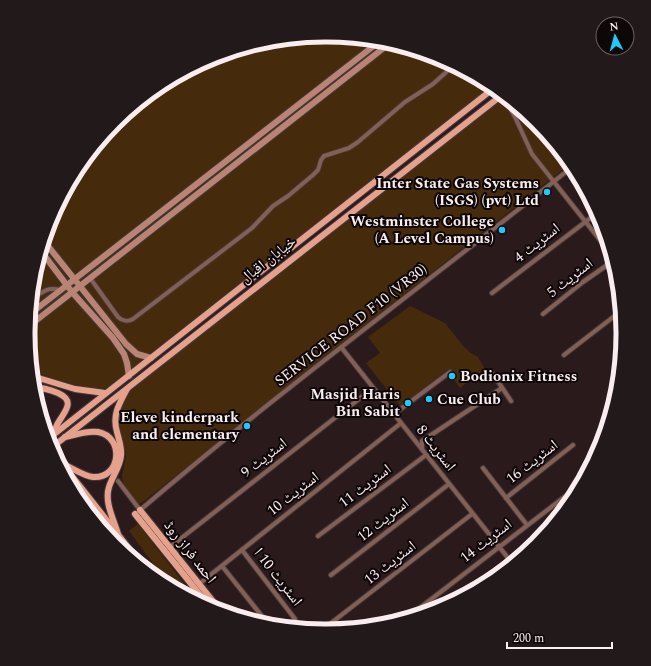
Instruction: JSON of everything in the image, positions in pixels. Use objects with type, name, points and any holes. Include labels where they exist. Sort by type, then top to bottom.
[{"type":"main road","name":"خیابان اقبال","points":[[53,434],[489,92]]},
{"type":"main road","name":"خیابان اقبال","points":[[57,443],[285,263],[497,99]]},
{"type":"main road","points":[[38,378],[75,389],[105,393]]},
{"type":"main road","points":[[40,387],[65,396],[68,401],[68,406],[53,433]]},
{"type":"main road","points":[[118,534],[107,499],[108,489],[121,457],[120,443],[114,421],[115,414],[128,388]]},
{"type":"main road","points":[[64,437],[92,432],[106,434],[114,444],[117,456],[113,467],[104,476],[97,477],[86,475],[68,467]]},
{"type":"main road","points":[[76,482],[124,542]]},
{"type":"main road","name":"احمد فراز روڈ","points":[[140,510],[212,600]]},
{"type":"main road","name":"احمد فراز روڈ","points":[[135,514],[201,595]]},
{"type":"street","points":[[36,309],[373,47]]},
{"type":"street","points":[[36,321],[383,48]]},
{"type":"street","points":[[90,278],[121,320],[130,321],[252,228],[273,206],[288,196],[313,175],[318,170],[324,156],[350,148],[405,102],[428,87],[449,70]]},
{"type":"street","points":[[512,111],[532,154],[555,181],[601,241]]},
{"type":"street","name":"SERVICE ROAD F10 (VR30)","points":[[135,514],[342,347],[567,171]]},
{"type":"street","name":"اسٹریٹ 4","points":[[492,293],[592,217]]},
{"type":"street","points":[[48,246],[131,349],[138,354],[151,358]]},
{"type":"street","points":[[45,257],[72,292],[113,338],[124,354],[129,376]]},
{"type":"street","name":"اسٹریٹ 5","points":[[543,314],[583,282],[608,265]]},
{"type":"street","points":[[37,295],[51,288],[60,290]]},
{"type":"street","points":[[564,355],[615,316]]},
{"type":"street","name":"اسٹریٹ 8","points":[[342,347],[508,558]]},
{"type":"street","points":[[394,414],[450,372]]},
{"type":"street","points":[[493,374],[511,401]]},
{"type":"street","name":"اسٹریٹ 9","points":[[170,547],[373,388]]},
{"type":"street","points":[[422,449],[422,441],[502,388]]},
{"type":"street","name":"اسٹریٹ 10","points":[[199,584],[401,423]]},
{"type":"street","name":"اسٹریٹ 16","points":[[506,498],[573,445]]},
{"type":"street","name":"اسٹریٹ 11","points":[[318,536],[426,455]]},
{"type":"street","points":[[483,468],[527,525]]},
{"type":"street","points":[[118,482],[140,510]]},
{"type":"street","name":"اسٹریٹ 12","points":[[331,575],[449,484]]},
{"type":"street","name":"اسٹریٹ 14","points":[[420,607],[566,496]]},
{"type":"street","name":"اسٹریٹ 13","points":[[330,624],[472,514]]},
{"type":"street","name":"اسٹریٹ 10 ا","points":[[242,550],[296,619]]},
{"type":"street","points":[[222,566],[262,617]]},
{"type":"shaded area","points":[[326,42],[363,45],[401,52],[454,72],[486,90],[106,388],[89,388],[37,373],[37,371],[35,333],[37,295],[50,240],[74,188],[95,156],[120,128],[164,91],[197,72],[250,52],[288,45]]},
{"type":"shaded area","points":[[500,101],[517,115],[544,141],[564,168],[300,376],[143,502],[139,504],[137,503],[123,483],[122,476],[126,456],[118,417],[128,388]]},
{"type":"shaded area","points":[[410,306],[445,323],[464,347],[478,357],[485,369],[460,388],[447,370],[400,406],[366,363],[380,353],[368,337]]},
{"type":"shaded area","points":[[138,524],[189,590],[158,570],[129,531]]},
{"type":"place","name":"Inter State Gas Systems (ISGS) (pvt) Ltd","points":[[547,192]]},
{"type":"place","name":"Westminster College (A Level Campus)","points":[[502,230]]},
{"type":"place","name":"Bodionix Fitness","points":[[452,376]]},
{"type":"place","name":"Cue Club","points":[[429,399]]},
{"type":"place","name":"Masjid Haris Bin Sabit","points":[[408,403]]},
{"type":"place","name":"Eleve kinderpark and elementary","points":[[247,426]]}]
